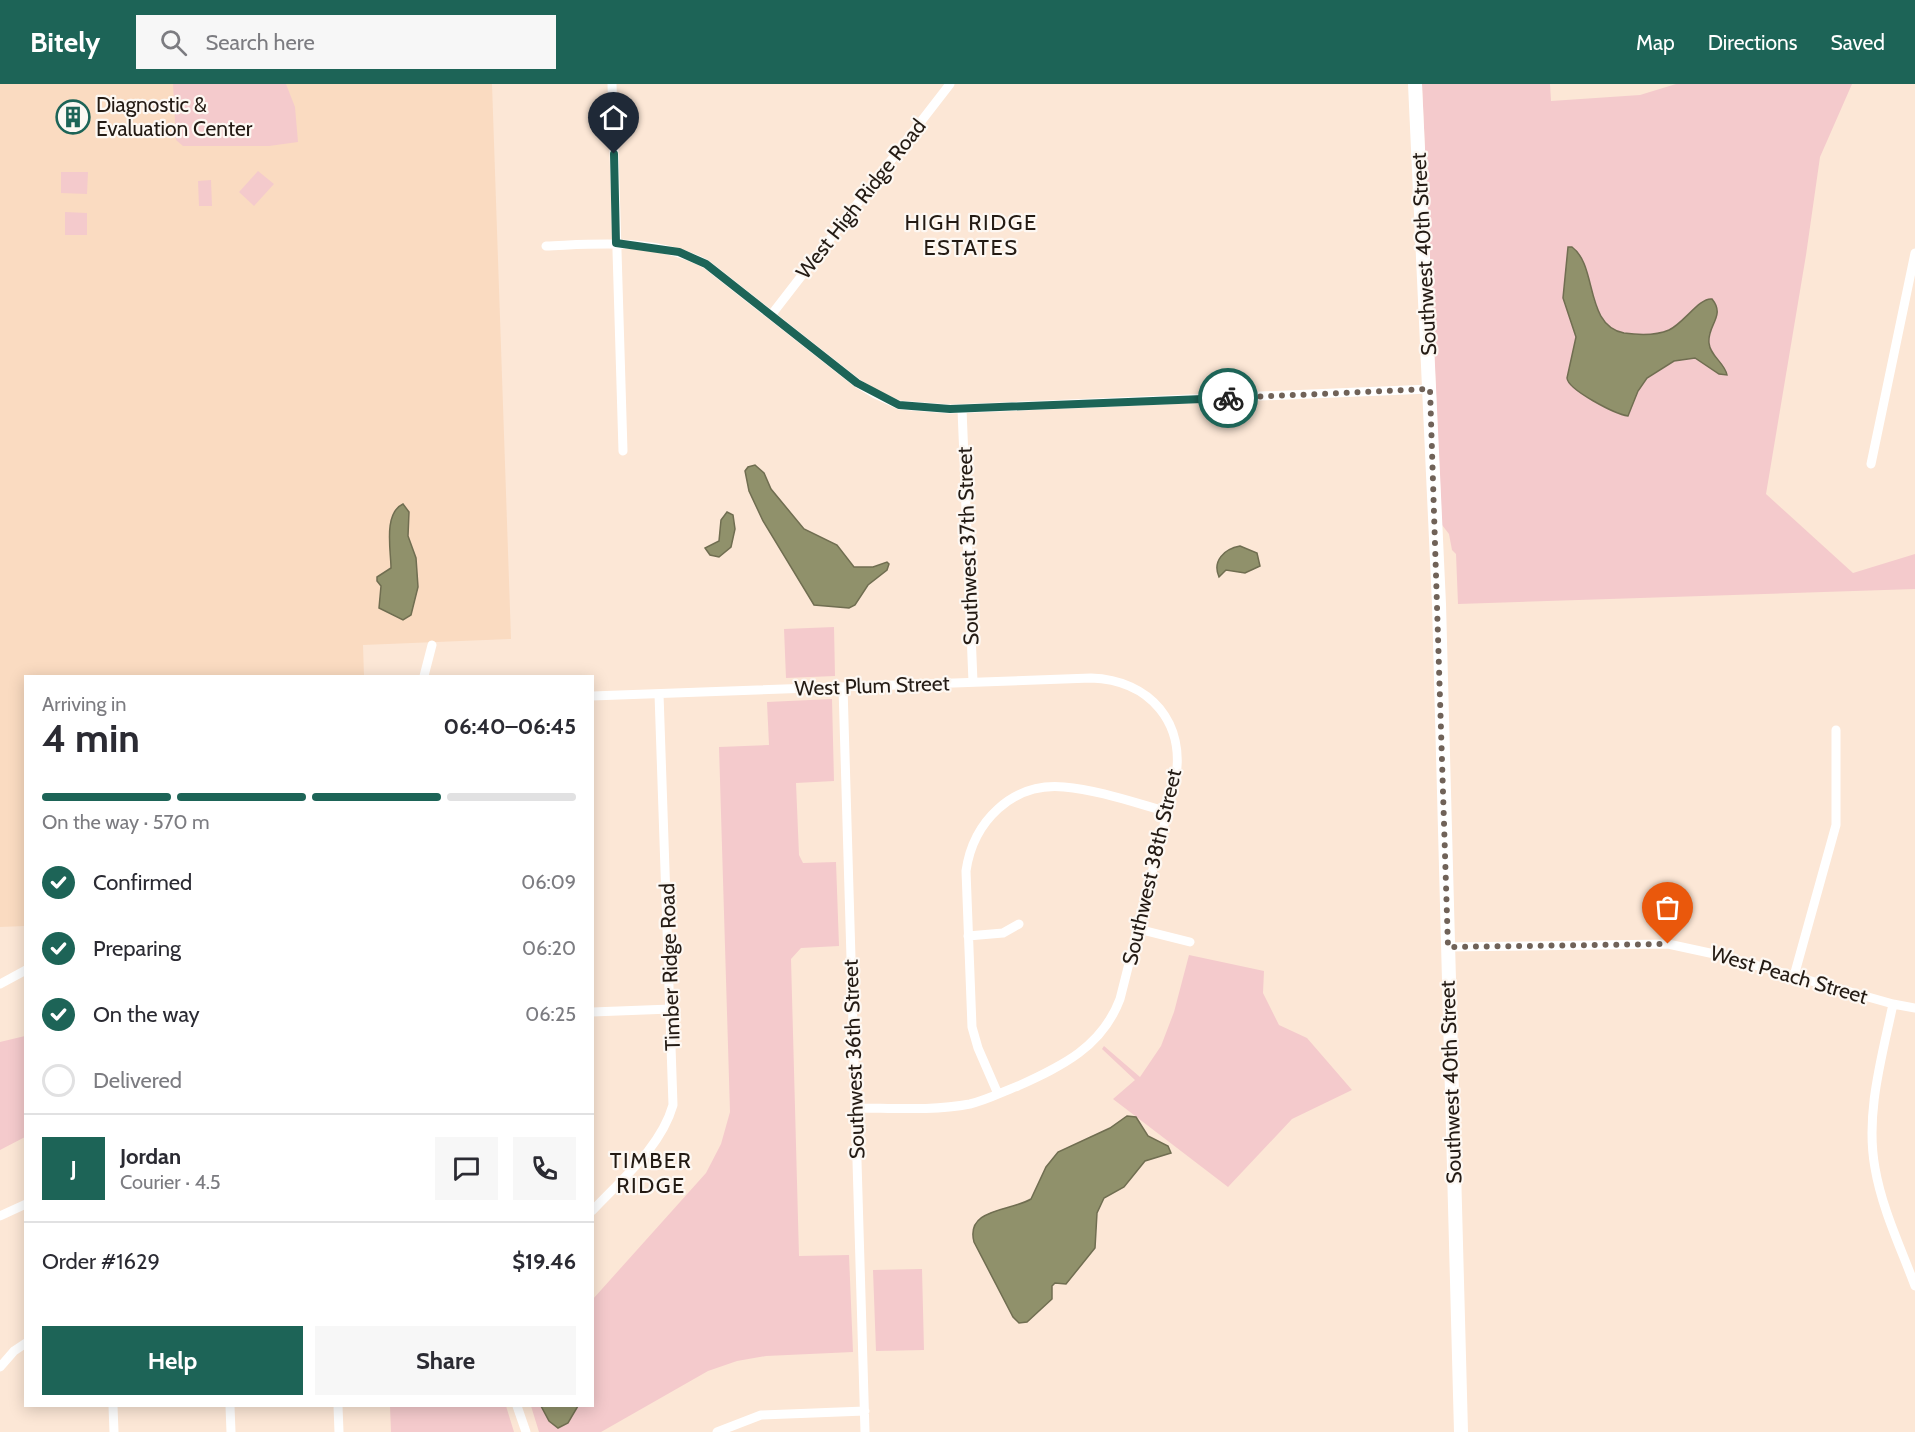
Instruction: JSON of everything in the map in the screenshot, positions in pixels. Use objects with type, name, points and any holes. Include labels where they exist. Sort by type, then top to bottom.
[{"type":"main road","name":"Southwest 40th Street","points":[[1415,84],[1430,389],[1461,1432]]},
{"type":"street","points":[[612,84],[624,451]]},
{"type":"street","name":"West High Ridge Road","points":[[772,314],[950,84]]},
{"type":"street","points":[[546,246],[616,243],[654,247],[696,259],[772,314],[857,383],[882,398],[914,408],[962,409],[1430,389]]},
{"type":"street","points":[[1871,464],[1915,253]]},
{"type":"street","name":"Southwest 37th Street","points":[[962,409],[974,682]]},
{"type":"street","points":[[424,675],[432,645]]},
{"type":"street","name":"West Plum Street","points":[[594,696],[1104,679],[1126,684],[1147,696]]},
{"type":"street","name":"Southwest 36th Street","points":[[843,687],[865,1432]]},
{"type":"street","name":"Timber Ridge Road","points":[[594,1209],[656,1141],[669,1119],[674,1090],[659,694]]},
{"type":"street","name":"Southwest 38th Street","points":[[855,1108],[958,1106],[982,1101],[1067,1063],[1095,1040],[1114,1014],[1177,773],[1176,743],[1163,713],[1147,696]]},
{"type":"street","points":[[1794,976],[1836,825],[1836,730]]},
{"type":"street","points":[[999,1094],[978,1048],[972,1027],[968,936],[968,861],[976,835],[991,814],[1006,802],[1025,792],[1053,786],[1074,788],[1168,812]]},
{"type":"street","points":[[968,936],[1003,933],[1019,924]]},
{"type":"street","points":[[1138,928],[1190,942]]},
{"type":"street","name":"West Peach Street","points":[[1448,947],[1668,944],[1915,1008]]},
{"type":"street","points":[[0,984],[24,971]]},
{"type":"street","points":[[1893,1004],[1874,1099],[1873,1152],[1879,1190],[1915,1286]]},
{"type":"street","points":[[594,1012],[671,1009]]},
{"type":"street","points":[[0,1216],[24,1205]]},
{"type":"street","points":[[0,1367],[8,1356],[24,1344]]},
{"type":"street","points":[[113,1407],[114,1432]]},
{"type":"street","points":[[230,1407],[231,1432]]},
{"type":"street","points":[[338,1407],[339,1432]]},
{"type":"street","points":[[517,1407],[526,1432]]},
{"type":"street","points":[[717,1432],[745,1419],[761,1415],[865,1411]]},
{"type":"shaded area","points":[[0,84],[492,84],[511,639],[363,645],[364,675],[24,675],[24,926],[0,927]]},
{"type":"shaded area","points":[[173,84],[286,84],[295,107],[298,142],[269,146],[183,146],[176,140]]},
{"type":"shaded area","points":[[1422,84],[1550,84],[1551,101],[1640,95],[1676,84],[1852,84],[1820,157],[1766,494],[1853,573],[1915,554],[1915,589],[1458,604],[1456,554],[1452,550],[1449,534],[1442,525]]},
{"type":"shaded area","points":[[258,171],[274,184],[254,206],[239,192]]},
{"type":"shaded area","points":[[61,172],[88,172],[87,194],[61,193]]},
{"type":"shaded area","points":[[211,180],[212,206],[199,206],[198,181]]},
{"type":"shaded area","points":[[65,212],[87,213],[87,235],[65,235]]},
{"type":"shaded area","points":[[1568,247],[1572,247],[1580,256],[1603,319],[1611,328],[1624,333],[1641,335],[1664,332],[1674,327],[1702,302],[1712,299],[1716,305],[1717,316],[1709,343],[1727,375],[1719,374],[1695,358],[1674,361],[1647,378],[1638,391],[1628,416],[1603,406],[1575,389],[1567,378],[1576,337],[1563,298]]},
{"type":"shaded area","points":[[755,465],[764,473],[771,489],[804,529],[837,545],[854,567],[873,567],[887,562],[889,564],[887,570],[868,585],[855,605],[849,608],[814,605],[763,521],[749,491],[745,471],[748,467]]},
{"type":"shaded area","points":[[403,504],[409,512],[408,536],[416,558],[418,587],[411,615],[403,620],[379,608],[381,586],[377,577],[391,568],[390,524],[393,515]]},
{"type":"shaded area","points":[[727,512],[733,515],[735,529],[731,547],[719,557],[710,555],[705,548],[719,541],[721,520]]},
{"type":"shaded area","points":[[1240,546],[1257,553],[1260,566],[1245,573],[1226,570],[1219,577],[1218,561],[1224,553]]},
{"type":"shaded area","points":[[834,627],[835,676],[786,678],[784,629]]},
{"type":"shaded area","points":[[832,699],[834,781],[796,783],[799,855],[803,863],[836,862],[839,946],[801,948],[791,959],[799,1256],[849,1255],[853,1352],[766,1356],[737,1361],[708,1371],[601,1432],[539,1432],[531,1407],[594,1407],[594,1298],[706,1173],[721,1144],[730,1112],[719,747],[769,745],[767,702]]},
{"type":"shaded area","points":[[1189,955],[1264,971],[1263,993],[1279,1025],[1307,1038],[1352,1090],[1292,1119],[1228,1187],[1113,1099],[1135,1080],[1102,1049],[1104,1046],[1140,1077],[1161,1046],[1174,1012]]},
{"type":"shaded area","points":[[24,1036],[24,1138],[0,1150],[0,1042]]},
{"type":"shaded area","points":[[1127,1116],[1136,1117],[1148,1136],[1168,1146],[1171,1153],[1145,1161],[1124,1187],[1104,1198],[1097,1213],[1095,1248],[1066,1284],[1055,1283],[1052,1286],[1052,1299],[1027,1322],[1019,1323],[1013,1317],[974,1242],[973,1231],[976,1223],[992,1212],[1031,1199],[1046,1167],[1058,1152],[1110,1128]]},
{"type":"shaded area","points":[[922,1269],[924,1350],[876,1351],[873,1270]]},
{"type":"shaded area","points":[[390,1407],[506,1407],[514,1432],[391,1432]]},
{"type":"shaded area","points":[[542,1407],[577,1407],[568,1423],[558,1428],[549,1421]]},
{"type":"way so far","points":[[1228,398],[1430,389],[1439,604],[1448,947],[1647,942],[1668,944]]},
{"type":"place","name":"Diagnostic & Evaluation Center","points":[[73,117]]},
{"type":"district","name":"HIGH RIDGE ESTATES","points":[[971,234]]},
{"type":"district","name":"TIMBER RIDGE","points":[[651,1172]]},
{"type":"route","points":[[614,154],[616,243],[679,252],[706,264],[857,383],[888,401],[914,408],[950,409],[1228,398]]}]
